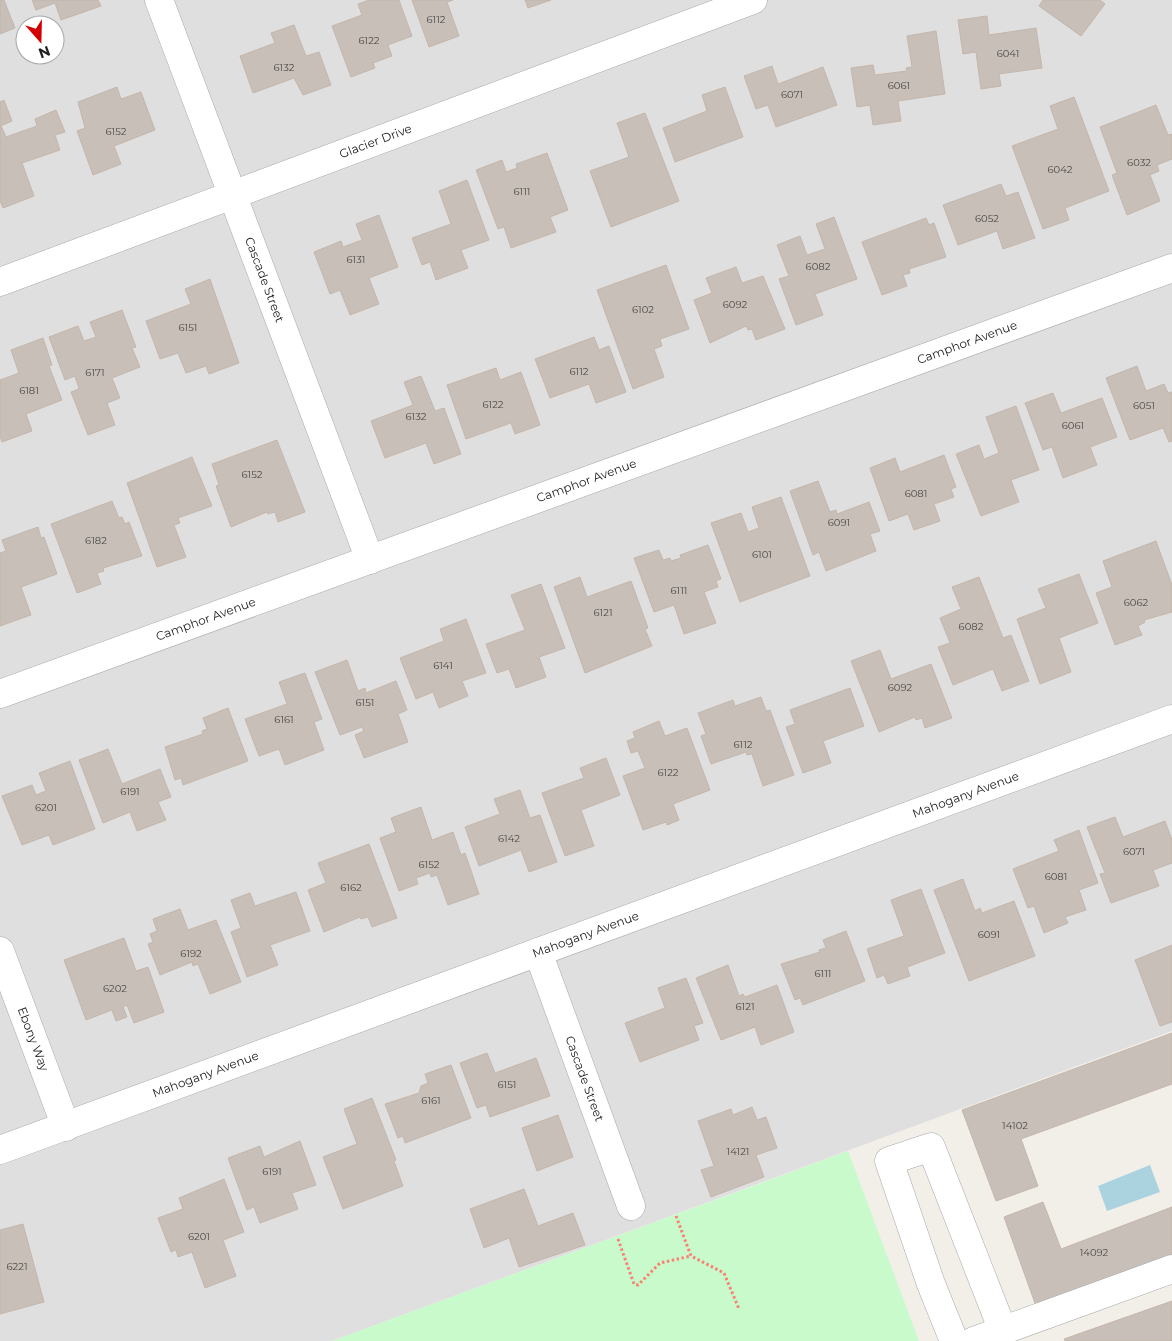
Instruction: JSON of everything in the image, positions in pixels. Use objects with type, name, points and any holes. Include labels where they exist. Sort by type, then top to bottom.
[{"type":"street","name":"Cascade Street","points":[[159,0],[370,560]]},
{"type":"street","name":"Glacier Drive","points":[[0,282],[753,0]]},
{"type":"street","name":"Camphor Avenue","points":[[0,694],[1172,268]]},
{"type":"street","name":"Mahogany Avenue","points":[[0,1150],[1172,719]]},
{"type":"street","name":"Ebony Way","points":[[0,951],[66,1127]]},
{"type":"street","name":"Cascade Street","points":[[538,952],[631,1206]]},
{"type":"street","points":[[954,1341],[931,1284],[889,1161],[931,1147],[1003,1330]]},
{"type":"street","points":[[974,1341],[1172,1269]]},
{"type":"path","points":[[676,1216],[691,1256]]},
{"type":"path","points":[[618,1239],[634,1284],[638,1285],[660,1263],[691,1256],[724,1273],[739,1309]]},
{"type":"shaded area","points":[[0,0],[1172,0],[1172,1031],[332,1341],[0,1341]]},
{"type":"green space","points":[[848,1151],[919,1341],[332,1341]]},
{"type":"water","points":[[1150,1165],[1160,1192],[1107,1211],[1098,1186]]},
{"type":"building","points":[[0,0],[4,0],[15,28],[0,34]]},
{"type":"building","points":[[32,0],[98,0],[101,6],[65,19],[65,15],[59,15],[55,3],[36,10]]},
{"type":"building","points":[[369,0],[399,0],[412,36],[388,45],[392,56],[373,63],[375,68],[351,77],[332,26],[362,15],[358,4]]},
{"type":"building","points":[[412,0],[453,0],[447,2],[459,36],[429,47]]},
{"type":"building","points":[[525,0],[551,0],[528,8]]},
{"type":"building","points":[[1043,0],[1100,0],[1105,4],[1081,36],[1039,6]]},
{"type":"building","points":[[987,16],[989,35],[1036,28],[1042,68],[999,74],[1001,86],[981,89],[976,52],[963,54],[958,20]]},
{"type":"building","points":[[294,25],[306,56],[319,52],[331,85],[303,95],[294,78],[253,93],[240,56],[275,43],[271,33]]},
{"type":"building","points":[[936,31],[945,94],[898,101],[901,121],[873,125],[870,105],[857,107],[851,68],[873,65],[875,75],[907,71],[906,68],[912,67],[907,36]]},
{"type":"building","points":[[772,66],[778,84],[823,67],[837,105],[776,127],[768,105],[756,109],[744,76]]},
{"type":"building","points":[[117,87],[121,99],[141,92],[155,130],[114,146],[121,164],[93,175],[77,131],[85,128],[78,102]]},
{"type":"building","points":[[725,87],[743,137],[675,162],[663,128],[707,111],[702,95]]},
{"type":"building","points":[[1074,97],[1109,191],[1065,208],[1069,220],[1043,229],[1012,146],[1058,129],[1050,106]]},
{"type":"building","points":[[4,100],[12,121],[1,126],[6,137],[37,126],[35,119],[56,110],[65,132],[55,135],[60,150],[22,163],[34,196],[3,208],[0,201],[0,102]]},
{"type":"building","points":[[1156,105],[1168,135],[1172,134],[1172,159],[1157,165],[1159,171],[1150,175],[1160,201],[1127,215],[1112,175],[1117,173],[1100,127]]},
{"type":"building","points":[[645,113],[679,201],[611,227],[590,171],[629,157],[617,123]]},
{"type":"building","points":[[547,153],[568,210],[550,217],[556,232],[511,248],[504,227],[498,229],[476,170],[502,160],[506,172],[517,168],[516,164]]},
{"type":"building","points":[[467,180],[489,240],[461,250],[468,268],[436,280],[430,262],[422,265],[412,238],[451,224],[439,191]]},
{"type":"building","points":[[1001,184],[1006,196],[1018,192],[1035,238],[1003,249],[997,231],[958,245],[943,205]]},
{"type":"building","points":[[379,215],[398,267],[369,278],[379,304],[350,315],[340,290],[330,294],[314,252],[341,241],[343,247],[362,240],[356,224]]},
{"type":"building","points":[[834,217],[857,279],[815,294],[823,315],[796,325],[779,279],[789,276],[777,245],[800,236],[807,255],[825,249],[816,224]]},
{"type":"building","points":[[926,218],[929,225],[934,223],[946,257],[909,269],[910,273],[903,275],[907,286],[882,295],[862,242]]},
{"type":"building","points":[[666,265],[689,329],[660,339],[662,346],[654,349],[664,377],[633,389],[597,290]]},
{"type":"building","points":[[736,267],[742,283],[763,276],[785,329],[756,340],[752,329],[748,330],[746,326],[710,343],[694,300],[712,293],[706,278]]},
{"type":"building","points":[[210,279],[239,363],[209,374],[206,366],[186,373],[178,353],[160,359],[146,321],[191,304],[185,289]]},
{"type":"building","points":[[122,310],[136,347],[132,348],[140,367],[112,378],[120,398],[107,403],[115,425],[88,435],[71,392],[79,389],[75,376],[65,380],[49,337],[78,326],[84,341],[96,337],[90,322]]},
{"type":"building","points":[[594,337],[599,350],[609,346],[626,392],[596,403],[589,384],[550,398],[535,359]]},
{"type":"building","points":[[43,338],[52,365],[49,366],[62,400],[26,414],[32,431],[2,442],[0,436],[0,380],[19,373],[11,350]]},
{"type":"building","points":[[1137,366],[1146,391],[1164,384],[1168,393],[1172,392],[1172,441],[1169,442],[1163,428],[1130,440],[1106,378]]},
{"type":"building","points":[[496,368],[500,380],[521,372],[540,425],[515,434],[511,423],[466,439],[447,385]]},
{"type":"building","points":[[421,376],[435,411],[444,408],[461,454],[434,464],[426,443],[385,458],[371,421],[413,405],[404,382]]},
{"type":"building","points":[[1053,393],[1061,413],[1102,398],[1117,437],[1090,447],[1097,465],[1063,478],[1052,447],[1043,450],[1025,403]]},
{"type":"building","points":[[1016,406],[1039,470],[1011,480],[1019,502],[981,516],[956,454],[979,445],[984,459],[999,453],[986,417]]},
{"type":"building","points":[[277,440],[305,512],[278,522],[275,512],[268,514],[267,512],[231,527],[216,486],[219,485],[212,464]]},
{"type":"building","points":[[944,455],[956,487],[951,489],[954,497],[934,504],[940,521],[914,530],[908,514],[889,521],[870,468],[895,458],[900,472]]},
{"type":"building","points":[[192,457],[212,506],[178,518],[180,523],[174,525],[186,557],[157,567],[127,483]]},
{"type":"building","points":[[818,481],[830,512],[836,510],[837,514],[869,502],[880,531],[870,534],[876,551],[826,571],[819,552],[813,555],[790,491]]},
{"type":"building","points":[[781,497],[810,576],[740,602],[711,523],[741,513],[748,532],[759,528],[752,507]]},
{"type":"building","points":[[112,501],[119,518],[122,517],[125,524],[129,522],[142,556],[103,568],[104,571],[97,573],[101,584],[77,593],[51,524]]},
{"type":"building","points":[[38,527],[41,538],[44,537],[57,574],[21,587],[31,615],[0,626],[0,553],[6,551],[2,540]]},
{"type":"building","points":[[1156,541],[1172,585],[1172,612],[1144,620],[1145,622],[1138,626],[1142,635],[1115,645],[1096,593],[1112,587],[1103,561]]},
{"type":"building","points":[[708,545],[721,579],[716,581],[718,587],[704,592],[716,623],[684,634],[674,605],[654,612],[634,558],[659,550],[663,560],[670,558],[671,561],[681,558],[680,555]]},
{"type":"building","points":[[1079,574],[1098,623],[1059,638],[1071,672],[1040,684],[1017,619],[1046,608],[1038,589]]},
{"type":"building","points":[[580,577],[587,597],[631,581],[648,628],[645,629],[652,646],[585,673],[554,587]]},
{"type":"building","points":[[979,577],[1003,638],[1011,635],[1029,681],[1002,691],[993,669],[953,685],[938,647],[950,643],[940,618],[961,609],[952,587]]},
{"type":"building","points":[[541,584],[565,648],[539,657],[546,677],[516,688],[509,669],[497,673],[486,644],[525,630],[511,595]]},
{"type":"building","points":[[466,619],[486,673],[462,681],[468,696],[439,708],[433,692],[416,699],[400,658],[444,641],[440,629]]},
{"type":"building","points":[[880,650],[891,679],[931,664],[952,718],[925,728],[922,718],[916,720],[915,717],[879,732],[851,661]]},
{"type":"building","points":[[347,660],[358,691],[365,688],[366,693],[396,681],[407,710],[398,714],[408,742],[364,758],[355,735],[364,731],[362,727],[340,735],[315,672]]},
{"type":"building","points":[[305,673],[322,719],[314,722],[324,750],[285,765],[279,749],[259,756],[245,719],[287,704],[279,682]]},
{"type":"building","points":[[850,688],[864,726],[823,741],[831,763],[803,773],[786,727],[795,724],[790,710]]},
{"type":"building","points":[[761,697],[766,711],[770,710],[794,775],[763,786],[752,754],[747,755],[746,752],[711,764],[701,736],[706,734],[698,713],[733,700],[735,706]]},
{"type":"building","points":[[228,708],[248,761],[183,785],[181,778],[175,780],[165,747],[203,734],[202,731],[207,729],[203,718]]},
{"type":"building","points":[[659,721],[665,736],[687,728],[710,790],[673,804],[679,820],[667,825],[666,822],[643,830],[623,776],[645,768],[638,751],[631,753],[627,741],[635,738],[633,732]]},
{"type":"building","points":[[108,749],[122,784],[160,769],[171,797],[158,802],[166,820],[137,831],[130,812],[103,823],[79,760]]},
{"type":"building","points":[[606,758],[620,795],[581,810],[594,846],[565,856],[542,793],[584,778],[580,768]]},
{"type":"building","points":[[70,761],[95,829],[53,845],[49,835],[22,845],[2,796],[32,785],[36,795],[46,791],[39,773]]},
{"type":"building","points":[[520,790],[530,818],[540,815],[557,862],[529,872],[521,850],[479,866],[465,827],[500,814],[494,799]]},
{"type":"building","points":[[421,807],[432,840],[453,832],[461,855],[465,853],[479,894],[448,905],[437,875],[431,877],[430,873],[416,878],[418,884],[399,891],[380,838],[396,832],[391,818]]},
{"type":"building","points":[[1115,817],[1123,837],[1165,821],[1172,840],[1172,863],[1153,870],[1159,886],[1111,903],[1100,874],[1105,873],[1087,827]]},
{"type":"building","points":[[1079,830],[1098,883],[1079,890],[1086,910],[1065,917],[1068,923],[1044,933],[1034,906],[1028,908],[1013,869],[1059,851],[1054,840]]},
{"type":"building","points":[[369,844],[397,918],[372,927],[368,917],[361,919],[360,917],[324,932],[308,890],[326,883],[318,863]]},
{"type":"building","points":[[963,879],[975,911],[980,908],[982,913],[1014,901],[1035,956],[969,981],[934,890]]},
{"type":"building","points":[[921,889],[945,953],[907,967],[910,976],[888,984],[884,975],[877,978],[867,949],[904,936],[891,900]]},
{"type":"building","points":[[296,892],[310,931],[270,945],[278,965],[247,977],[231,932],[241,928],[231,900],[250,893],[255,906]]},
{"type":"building","points":[[180,909],[188,930],[216,920],[241,982],[210,994],[198,964],[193,966],[192,962],[160,975],[148,944],[153,942],[150,934],[157,931],[153,919]]},
{"type":"building","points":[[846,931],[865,981],[803,1005],[800,998],[795,1000],[781,964],[820,952],[819,950],[826,948],[823,940]]},
{"type":"building","points":[[124,938],[136,971],[148,967],[164,1012],[134,1023],[127,1005],[123,1007],[127,1017],[116,1021],[112,1010],[86,1020],[64,960]]},
{"type":"building","points":[[1172,945],[1172,1022],[1160,1026],[1135,960]]},
{"type":"building","points":[[728,965],[739,996],[743,994],[745,997],[777,985],[794,1032],[761,1045],[755,1027],[721,1040],[696,978]]},
{"type":"building","points":[[686,978],[703,1023],[694,1026],[699,1040],[640,1062],[625,1023],[665,1008],[658,988]]},
{"type":"building","points":[[1172,1033],[1172,1084],[1021,1139],[1038,1186],[996,1201],[962,1110]]},
{"type":"building","points":[[487,1053],[495,1073],[536,1058],[550,1096],[490,1117],[486,1105],[477,1108],[460,1063]]},
{"type":"building","points":[[451,1065],[471,1118],[405,1143],[403,1136],[398,1138],[385,1104],[419,1093],[421,1086],[428,1083],[425,1074]]},
{"type":"building","points":[[372,1098],[396,1160],[394,1161],[403,1186],[343,1209],[323,1157],[357,1144],[344,1109]]},
{"type":"building","points":[[752,1107],[757,1120],[766,1117],[777,1148],[756,1155],[764,1177],[711,1197],[701,1170],[714,1166],[698,1121],[731,1109],[733,1115]]},
{"type":"building","points":[[558,1115],[573,1157],[537,1171],[522,1128]]},
{"type":"building","points":[[300,1141],[316,1185],[292,1193],[298,1209],[260,1223],[254,1207],[247,1210],[228,1158],[260,1146],[264,1157]]},
{"type":"building","points":[[224,1179],[244,1232],[223,1240],[236,1276],[205,1288],[192,1252],[178,1257],[176,1250],[171,1252],[158,1218],[183,1209],[179,1198]]},
{"type":"building","points":[[524,1189],[538,1226],[573,1213],[585,1245],[519,1267],[509,1238],[484,1248],[470,1209]]},
{"type":"building","points":[[1043,1202],[1061,1249],[1172,1207],[1172,1255],[1036,1306],[1004,1217]]},
{"type":"building","points":[[23,1224],[44,1302],[0,1314],[0,1230]]},
{"type":"building","points":[[1172,1301],[1172,1341],[1065,1341],[1064,1339]]}]
